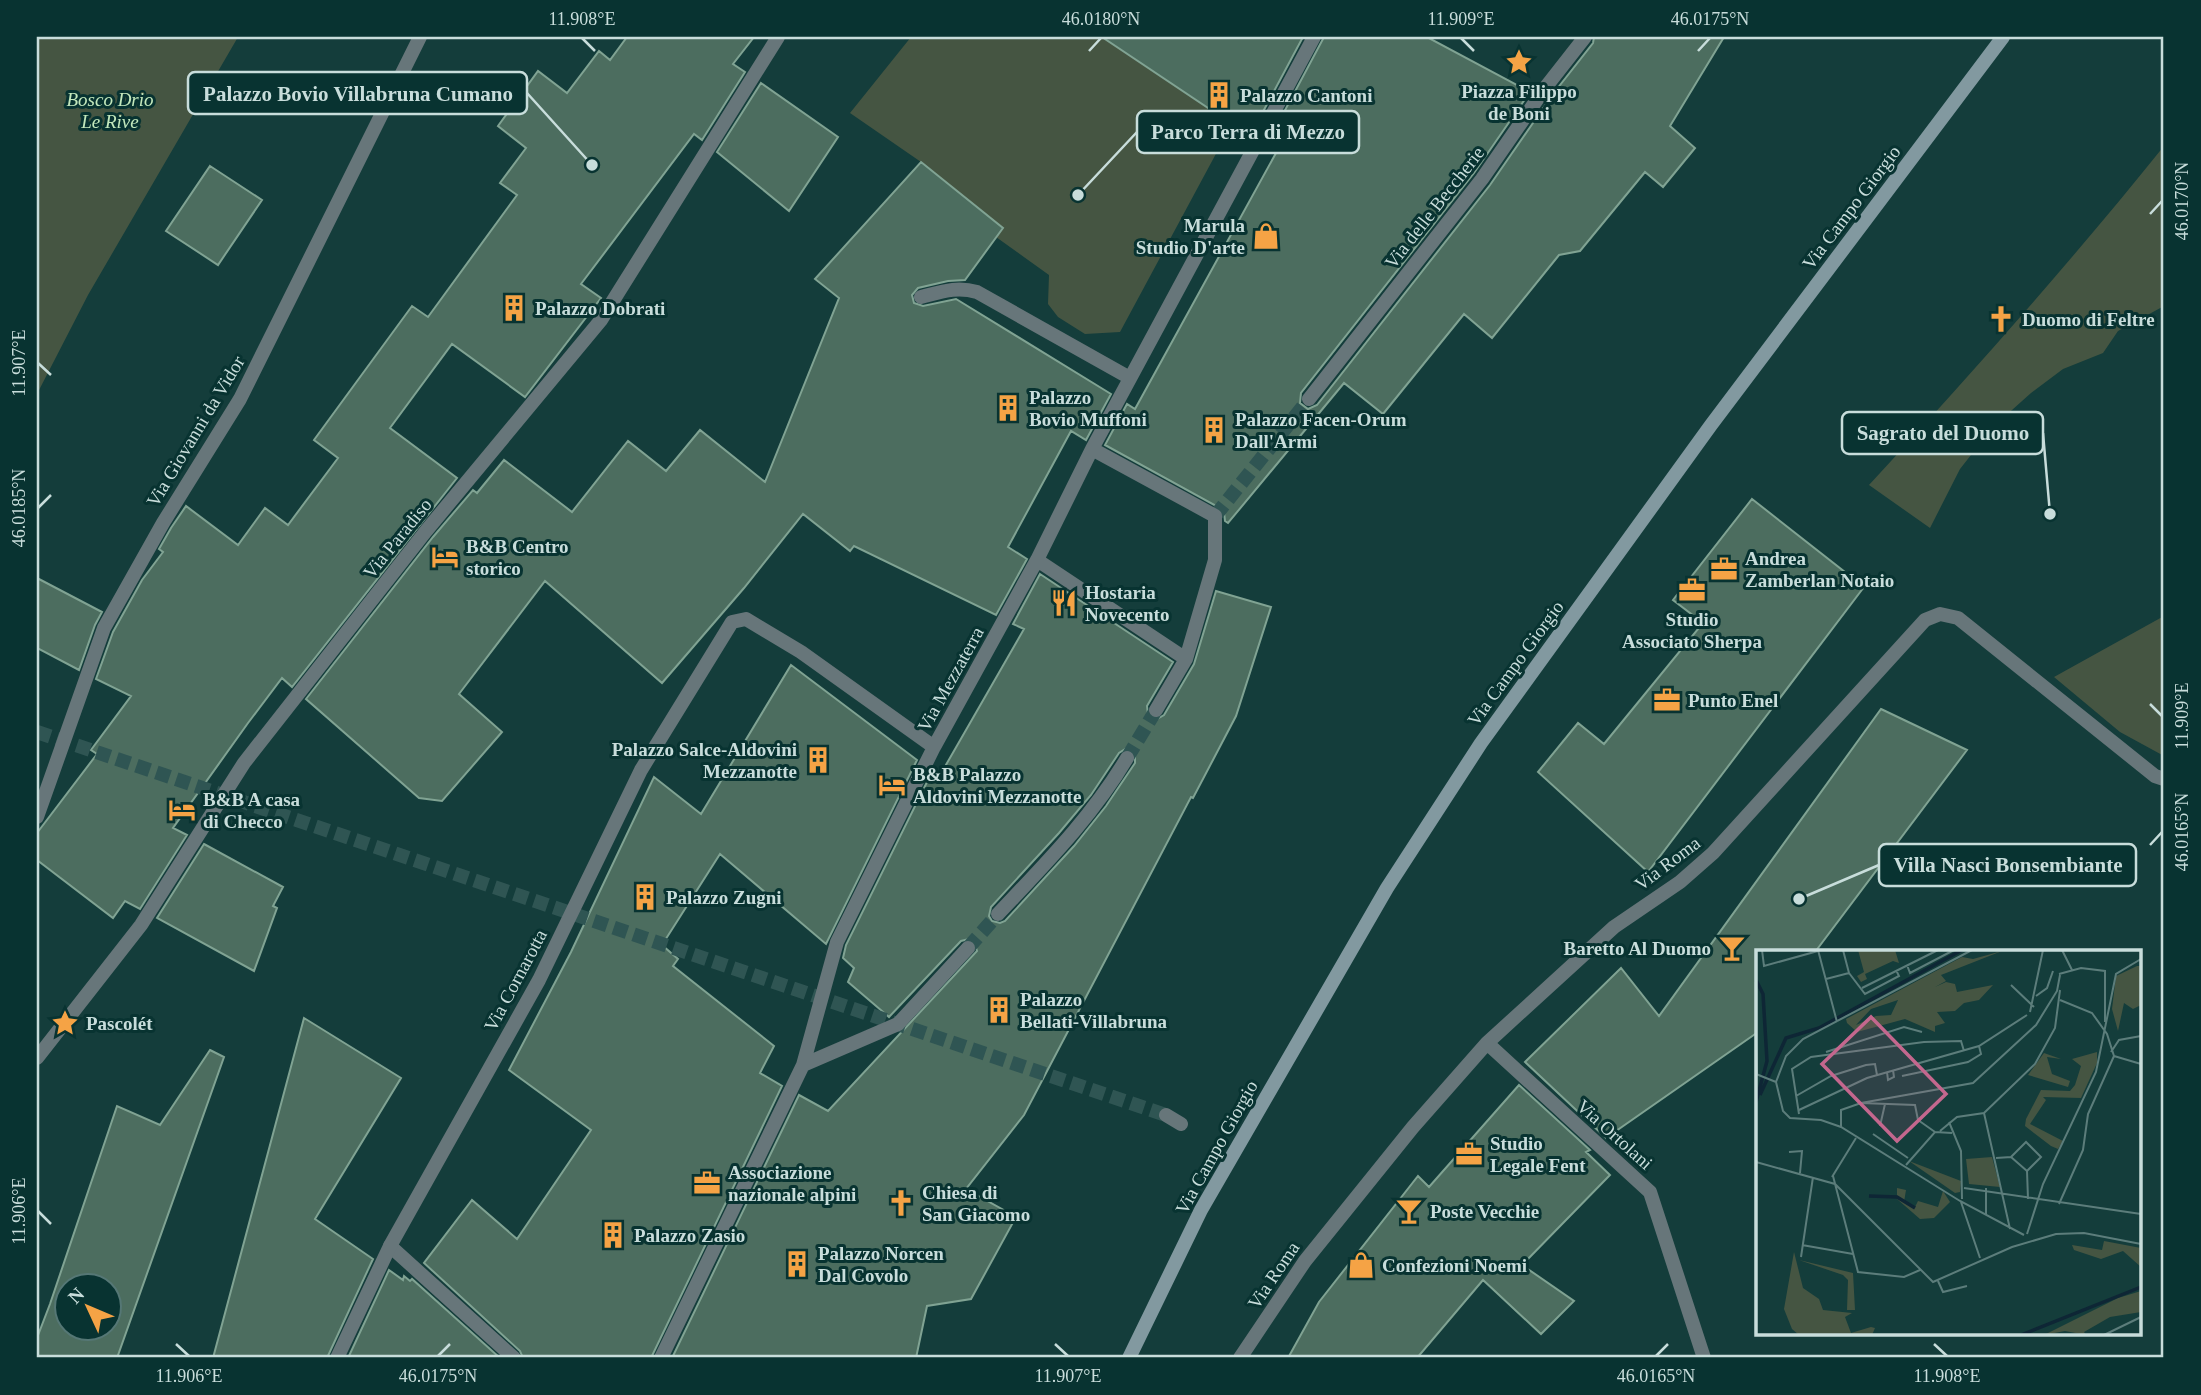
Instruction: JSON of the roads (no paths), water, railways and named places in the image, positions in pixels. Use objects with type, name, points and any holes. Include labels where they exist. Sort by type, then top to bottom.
[{"type":"street","name":"Via Giovanni da Vidor","points":[[37,815],[104,628],[163,523],[240,399],[420,37]]},
{"type":"street","name":"Via Paradiso","points":[[37,1058],[141,925],[244,763],[426,531],[601,320],[778,37]]},
{"type":"street","name":"Via Mezzaterra","points":[[661,1358],[803,1065],[837,942],[934,747],[1037,560],[1092,449],[1314,37]]},
{"type":"street","name":"Via delle Beccherie","points":[[1309,398],[1482,179],[1545,88],[1585,37]]},
{"type":"street","name":"Via Campo Giorgio","points":[[1129,1358],[1201,1210],[1387,888],[1481,743],[1711,425],[2003,37]]},
{"type":"street","points":[[920,298],[953,288],[977,292],[1130,378]]},
{"type":"street","points":[[1092,449],[1215,516],[1215,560],[1186,659],[1156,710]]},
{"type":"street","points":[[1037,560],[1186,659]]},
{"type":"street","name":"Via Roma","points":[[1240,1358],[1305,1261],[1413,1127],[1487,1043],[1614,927],[1679,882],[1713,853],[1925,620],[1940,614],[1958,618],[2155,776],[2164,779]]},
{"type":"street","name":"Via Cornarotta","points":[[337,1358],[390,1246],[539,980],[641,770],[732,622],[746,618],[801,652],[934,747]]},
{"type":"street","points":[[998,914],[1058,851],[1108,790],[1127,758]]},
{"type":"street","points":[[803,1065],[898,1024],[968,948]]},
{"type":"street","name":"Via Ortolani","points":[[1487,1043],[1650,1192],[1704,1358]]},
{"type":"street","points":[[1166,1115],[1181,1124]]},
{"type":"street","points":[[390,1246],[514,1358]]},
{"type":"tunnel","points":[[1215,516],[1309,399]]},
{"type":"tunnel","points":[[1127,758],[1156,710]]},
{"type":"tunnel","points":[[37,732],[1166,1115]]},
{"type":"tunnel","points":[[968,948],[998,914]]},
{"type":"place","name":"Piazza Filippo de Boni","points":[[1519,62]]},
{"type":"place","name":"Palazzo Cantoni","points":[[1219,95]]},
{"type":"place","name":"Palazzo Bovio Villabruna Cumano","points":[[592,165]]},
{"type":"place","name":"Parco Terra di Mezzo","points":[[1078,195]]},
{"type":"place","name":"Marula Studio D'arte","points":[[1266,236]]},
{"type":"place","name":"Palazzo Dobrati","points":[[514,308]]},
{"type":"place","name":"Duomo di Feltre","points":[[2001,319]]},
{"type":"place","name":"Palazzo Bovio Muffoni","points":[[1008,408]]},
{"type":"place","name":"Palazzo Facen-Orum Dall'Armi","points":[[1214,430]]},
{"type":"place","name":"Sagrato del Duomo","points":[[2050,514]]},
{"type":"place","name":"B&B Centro storico","points":[[445,557]]},
{"type":"place","name":"Andrea Zamberlan Notaio","points":[[1724,569]]},
{"type":"place","name":"Studio Associato Sherpa","points":[[1692,590]]},
{"type":"place","name":"Hostaria Novecento","points":[[1064,603]]},
{"type":"place","name":"Punto Enel","points":[[1667,700]]},
{"type":"place","name":"Palazzo Salce-Aldovini Mezzanotte","points":[[818,760]]},
{"type":"place","name":"B&B Palazzo Aldovini Mezzanotte","points":[[892,785]]},
{"type":"place","name":"B&B A casa di Checco","points":[[182,810]]},
{"type":"place","name":"Palazzo Zugni","points":[[645,897]]},
{"type":"place","name":"Villa Nasci Bonsembiante","points":[[1799,899]]},
{"type":"place","name":"Baretto Al Duomo","points":[[1732,948]]},
{"type":"place","name":"Palazzo Bellati-Villabruna","points":[[999,1010]]},
{"type":"place","name":"Pascolét","points":[[65,1023]]},
{"type":"place","name":"Studio Legale Fent","points":[[1469,1154]]},
{"type":"place","name":"Associazione nazionale alpini","points":[[707,1183]]},
{"type":"place","name":"Chiesa di San Giacomo","points":[[901,1203]]},
{"type":"place","name":"Poste Vecchie","points":[[1409,1211]]},
{"type":"place","name":"Palazzo Zasio","points":[[613,1235]]},
{"type":"place","name":"Palazzo Norcen Dal Covolo","points":[[797,1264]]},
{"type":"place","name":"Confezioni Noemi","points":[[1361,1265]]},
{"type":"park label","name":"Bosco Drio Le Rive","points":[[110,110]]}]
